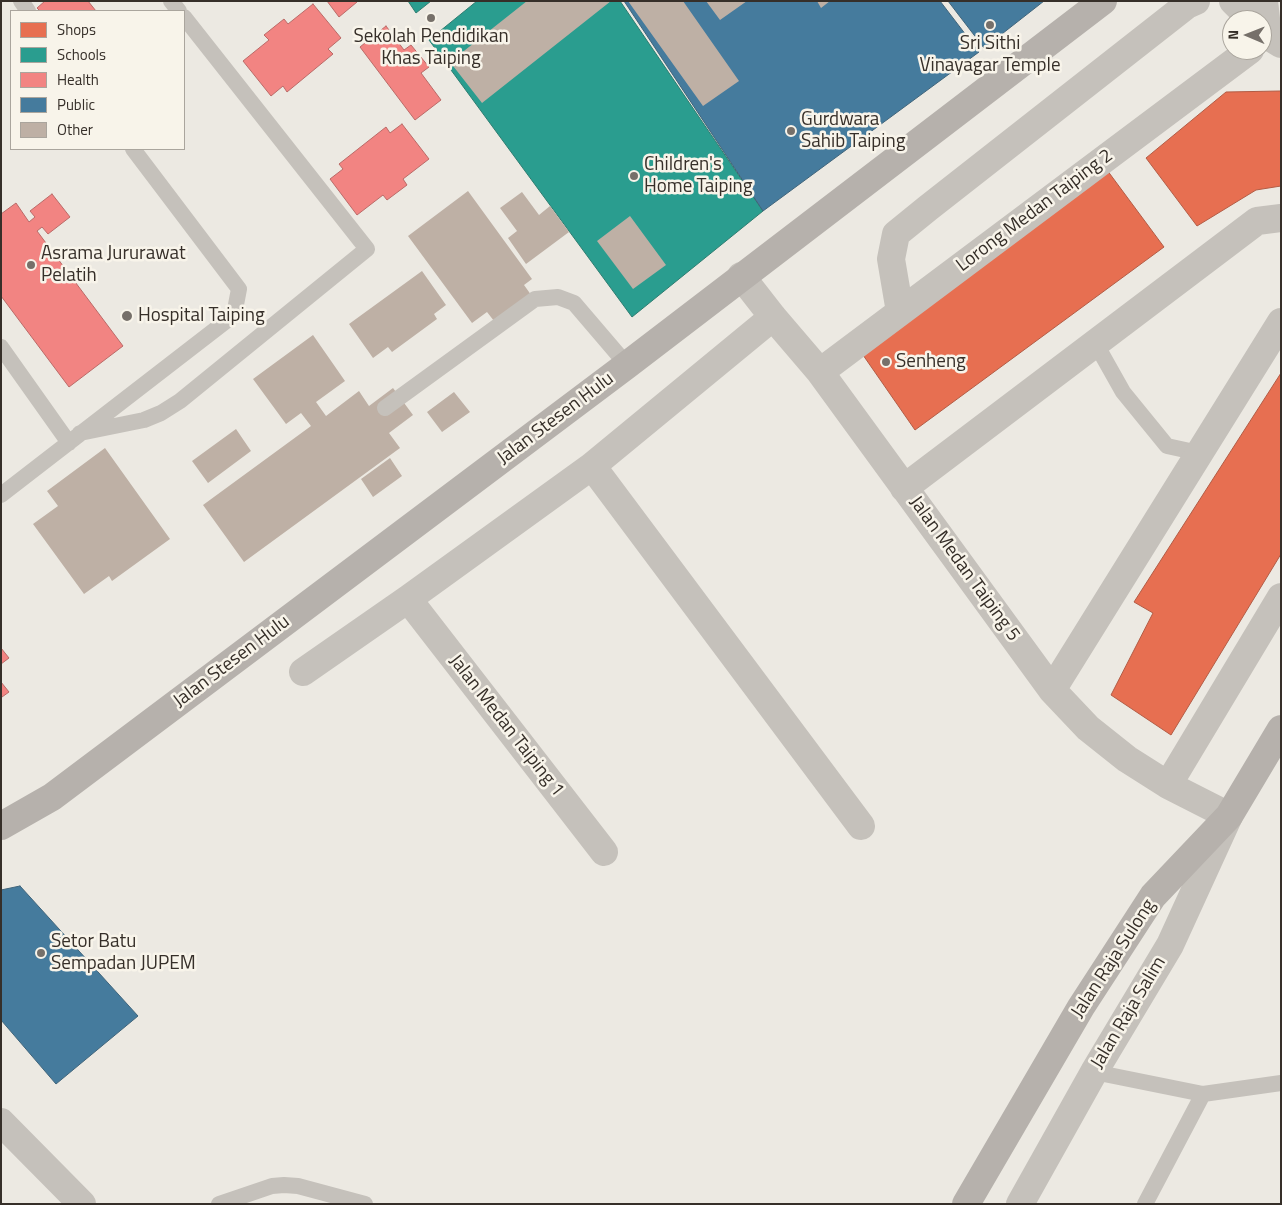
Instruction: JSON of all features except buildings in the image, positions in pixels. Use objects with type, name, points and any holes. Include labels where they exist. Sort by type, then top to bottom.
[{"type":"main road","name":"Jalan Stesen Hulu","points":[[1,826],[52,797],[626,365],[1103,1]]},
{"type":"main road","name":"Jalan Raja Sulong","points":[[967,1202],[1082,1007],[1154,896],[1229,816],[1281,729]]},
{"type":"street","points":[[900,312],[891,258],[896,234],[1181,10],[1196,1]]},
{"type":"street","name":"Lorong Medan Taiping 2","points":[[820,372],[1232,60]]},
{"type":"street","points":[[904,488],[1257,221],[1281,218]]},
{"type":"street","name":"Jalan Medan Taiping 5","points":[[741,276],[820,372],[1052,690],[1088,728],[1127,759],[1168,785],[1229,816]]},
{"type":"street","points":[[304,672],[592,466],[773,317]]},
{"type":"street","points":[[1052,690],[1281,322]]},
{"type":"street","points":[[592,466],[861,826]]},
{"type":"street","points":[[1168,785],[1281,597]]},
{"type":"street","name":"Jalan Medan Taiping 1","points":[[408,599],[604,852]]},
{"type":"street","name":"Jalan Raja Salim","points":[[1020,1204],[1094,1072],[1170,945],[1229,816]]},
{"type":"street","points":[[1,1122],[82,1204]]},
{"type":"lane","points":[[75,438],[144,420],[161,413],[180,401],[367,249],[185,18]]},
{"type":"lane","points":[[1,495],[234,315],[239,289],[133,150]]},
{"type":"lane","points":[[384,408],[535,299],[558,296],[574,303],[626,365]]},
{"type":"lane","points":[[1096,344],[1123,392],[1167,446],[1198,453]]},
{"type":"lane","points":[[1,347],[75,438]]},
{"type":"lane","points":[[1094,1072],[1203,1094],[1281,1083]]},
{"type":"lane","points":[[1145,1204],[1203,1094]]},
{"type":"lane","points":[[219,1204],[272,1186],[284,1185],[298,1186],[365,1204]]},
{"type":"place","name":"Sekolah Pendidikan Khas Taiping","points":[[431,18]]},
{"type":"place","name":"Sri Sithi Vinayagar Temple","points":[[990,25]]},
{"type":"place","name":"Gurdwara Sahib Taiping","points":[[791,131]]},
{"type":"place","name":"Children's Home Taiping","points":[[634,176]]},
{"type":"place","name":"Asrama Jururawat Pelatih","points":[[31,265]]},
{"type":"place","name":"Hospital Taiping","points":[[127,316]]},
{"type":"place","name":"Senheng","points":[[886,362]]},
{"type":"place","name":"Setor Batu Sempadan JUPEM","points":[[41,953]]}]
